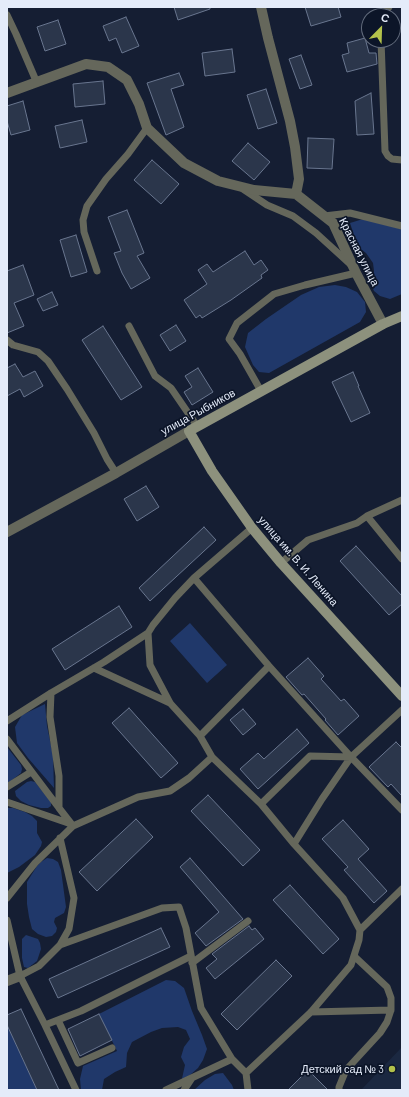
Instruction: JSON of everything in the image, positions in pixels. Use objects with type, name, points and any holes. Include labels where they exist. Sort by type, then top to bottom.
[{"type":"main road","name":"улица Рыбников","points":[[193,428],[383,324],[402,316]]},
{"type":"main road","name":"улица им. В. И. Ленина","points":[[193,428],[212,471],[252,528],[281,563],[402,696]]},
{"type":"street","points":[[7,93],[86,64],[108,67],[127,80],[139,104],[147,128],[184,163],[218,181],[254,190],[296,194],[299,180],[295,147],[290,121],[261,7]]},
{"type":"street","name":"Красная улица","points":[[296,194],[333,223],[383,324]]},
{"type":"street","name":"улица Рыбников","points":[[7,532],[116,473],[193,428]]},
{"type":"street","points":[[7,981],[20,976]]},
{"type":"lane","points":[[7,15],[37,83]]},
{"type":"lane","points":[[381,48],[385,151],[392,159],[402,160]]},
{"type":"lane","points":[[98,271],[84,232],[83,220],[87,206],[106,179],[128,154],[147,128]]},
{"type":"lane","points":[[240,187],[267,205],[293,216],[316,233],[355,270]]},
{"type":"lane","points":[[324,216],[350,213],[402,226]]},
{"type":"lane","points":[[261,391],[240,354],[229,339],[237,323],[274,294],[355,270]]},
{"type":"lane","points":[[129,326],[155,376],[171,388],[193,428]]},
{"type":"lane","points":[[7,340],[12,345],[38,352],[48,361],[90,426],[116,473]]},
{"type":"lane","points":[[281,563],[308,540],[357,523],[367,516],[402,500]]},
{"type":"lane","points":[[367,516],[402,559]]},
{"type":"lane","points":[[7,721],[148,633],[175,598],[194,578],[252,528]]},
{"type":"lane","points":[[194,578],[269,666],[351,757],[402,810]]},
{"type":"lane","points":[[148,633],[150,665],[170,703],[200,736],[212,757],[261,804],[294,844],[343,898],[360,930],[359,940],[351,966],[311,1012],[246,1073]]},
{"type":"lane","points":[[200,736],[269,666]]},
{"type":"lane","points":[[94,668],[170,703]]},
{"type":"lane","points":[[52,693],[50,717],[59,776],[59,808]]},
{"type":"lane","points":[[294,844],[322,799],[351,757],[402,710]]},
{"type":"lane","points":[[7,740],[72,825]]},
{"type":"lane","points":[[261,804],[310,756],[351,757]]},
{"type":"lane","points":[[7,898],[35,863],[72,825],[138,797],[170,791],[189,778],[212,757]]},
{"type":"lane","points":[[7,787],[32,772]]},
{"type":"lane","points":[[7,802],[72,825]]},
{"type":"lane","points":[[20,976],[39,966],[60,945],[69,929],[74,898],[60,838]]},
{"type":"lane","points":[[360,930],[402,889]]},
{"type":"lane","points":[[60,945],[162,908],[179,907],[186,928],[201,1008],[232,1059],[246,1073],[248,1090]]},
{"type":"lane","points":[[7,920],[20,976],[76,1090]]},
{"type":"lane","points":[[45,1025],[81,1011],[192,959],[248,921]]},
{"type":"lane","points":[[339,1090],[346,1070],[380,1034],[387,1022],[390,1010],[391,998],[387,987],[354,956]]},
{"type":"lane","points":[[311,1012],[390,1010]]},
{"type":"lane","points":[[58,1020],[78,1063]]},
{"type":"lane","points":[[66,1069],[112,1048]]},
{"type":"lane","points":[[166,1090],[232,1059]]},
{"type":"lane","points":[[184,1090],[192,1078]]},
{"type":"shaded area","points":[[363,219],[402,229],[402,294],[390,299],[380,296],[374,291],[371,284],[374,271],[373,263],[366,253],[358,247],[350,223]]},
{"type":"shaded area","points":[[335,285],[346,287],[357,292],[365,302],[366,312],[360,322],[269,373],[259,372],[253,365],[245,347],[248,333],[301,295],[319,287]]},
{"type":"shaded area","points":[[190,623],[227,665],[207,683],[170,641]]},
{"type":"shaded area","points":[[45,704],[47,726],[53,755],[54,788],[17,743],[15,727],[22,715]]},
{"type":"shaded area","points":[[7,747],[21,765],[22,769],[21,773],[7,784]]},
{"type":"shaded area","points":[[27,782],[35,782],[51,802],[51,806],[48,808],[41,808],[29,805],[21,801],[16,796],[15,791]]},
{"type":"shaded area","points":[[7,808],[13,808],[32,816],[37,821],[37,833],[42,842],[35,855],[19,867],[7,873]]},
{"type":"shaded area","points":[[47,858],[58,862],[61,870],[66,907],[64,913],[55,918],[54,922],[57,928],[56,932],[52,936],[46,937],[38,934],[32,929],[27,904],[27,882],[37,866]]},
{"type":"shaded area","points":[[26,935],[38,939],[41,949],[37,961],[28,968],[24,967],[22,958],[22,939]]},
{"type":"shaded area","points":[[166,980],[175,981],[184,988],[202,1035],[207,1049],[198,1068],[181,1083],[185,1065],[181,1057],[184,1047],[190,1039],[186,1030],[178,1027],[162,1028],[132,1042],[127,1053],[126,1067],[104,1079],[102,1090],[81,1090],[80,1079],[83,1066],[117,1051],[99,1014]]},
{"type":"shaded area","points":[[7,1025],[37,1090],[7,1090]]},
{"type":"shaded area","name":"Детский сад № 3","points":[[402,1047],[402,1090],[361,1090]]},
{"type":"shaded area","points":[[223,1073],[234,1090],[194,1090],[205,1080],[215,1074]]},
{"type":"building","points":[[174,7],[210,7],[210,9],[178,20]]},
{"type":"building","points":[[305,7],[338,7],[341,17],[311,26]]},
{"type":"building","points":[[126,17],[139,46],[122,53],[116,38],[109,41],[103,26]]},
{"type":"building","points":[[58,20],[66,44],[45,51],[37,27]]},
{"type":"building","points":[[361,39],[361,48],[368,48],[369,53],[376,53],[377,64],[347,72],[342,55],[349,53],[347,43]]},
{"type":"building","points":[[232,49],[235,72],[205,76],[202,53]]},
{"type":"building","points":[[301,55],[312,85],[300,89],[289,59]]},
{"type":"building","points":[[179,73],[184,85],[171,89],[184,127],[166,135],[147,83]]},
{"type":"building","points":[[103,81],[105,104],[75,107],[73,84]]},
{"type":"building","points":[[266,89],[277,123],[258,129],[247,95]]},
{"type":"building","points":[[371,93],[374,134],[357,135],[355,101]]},
{"type":"building","points":[[23,101],[30,130],[11,135],[7,121],[7,106]]},
{"type":"building","points":[[82,120],[87,142],[60,148],[55,126]]},
{"type":"building","points":[[308,138],[334,139],[332,169],[307,168]]},
{"type":"building","points":[[248,143],[270,162],[254,180],[232,161]]},
{"type":"building","points":[[152,160],[179,184],[161,204],[134,180]]},
{"type":"building","points":[[127,210],[144,253],[137,256],[150,278],[131,289],[122,273],[114,253],[121,251],[108,217]]},
{"type":"building","points":[[76,235],[87,272],[71,277],[60,240]]},
{"type":"building","points":[[245,251],[254,265],[261,260],[268,270],[261,275],[262,278],[231,300],[202,318],[200,315],[196,318],[184,300],[207,284],[198,270],[207,264],[213,272]]},
{"type":"building","points":[[23,265],[34,295],[14,303],[24,326],[7,333],[7,271]]},
{"type":"building","points":[[52,292],[58,305],[43,311],[37,299]]},
{"type":"building","points":[[176,325],[186,341],[170,351],[160,335]]},
{"type":"building","points":[[103,326],[142,387],[121,400],[82,340]]},
{"type":"building","points":[[15,364],[23,377],[35,371],[43,386],[24,397],[20,389],[7,396],[7,368]]},
{"type":"building","points":[[198,368],[213,392],[192,405],[184,392],[192,387],[185,376]]},
{"type":"building","points":[[353,372],[370,413],[351,422],[332,382]]},
{"type":"building","points":[[146,486],[159,507],[137,521],[124,499]]},
{"type":"building","points":[[204,527],[216,540],[150,601],[139,588]]},
{"type":"building","points":[[356,546],[402,596],[402,604],[389,615],[340,561]]},
{"type":"building","points":[[119,606],[132,627],[65,670],[52,649]]},
{"type":"building","points":[[308,658],[324,676],[321,679],[341,701],[344,699],[359,716],[338,735],[304,694],[302,695],[286,677]]},
{"type":"building","points":[[129,708],[178,763],[161,778],[112,723]]},
{"type":"building","points":[[243,709],[256,724],[243,735],[230,720]]},
{"type":"building","points":[[297,729],[309,743],[258,789],[240,769],[258,753],[264,759]]},
{"type":"building","points":[[396,742],[402,748],[402,796],[391,784],[388,787],[369,767]]},
{"type":"building","points":[[208,795],[260,850],[243,866],[191,811]]},
{"type":"building","points":[[136,819],[153,837],[97,891],[79,872]]},
{"type":"building","points":[[343,820],[369,849],[358,859],[387,891],[374,903],[344,870],[348,867],[322,839]]},
{"type":"building","points":[[190,858],[243,919],[206,946],[195,933],[219,912],[180,867]]},
{"type":"building","points":[[290,885],[339,939],[323,954],[273,900]]},
{"type":"building","points":[[249,926],[252,930],[255,928],[264,939],[215,979],[206,968],[217,959],[212,954]]},
{"type":"building","points":[[161,928],[170,947],[58,998],[49,979]]},
{"type":"building","points":[[276,960],[292,976],[237,1030],[221,1014]]},
{"type":"building","points":[[21,1009],[59,1090],[37,1090],[7,1025],[7,1015]]},
{"type":"building","points":[[99,1014],[112,1040],[80,1056],[68,1029]]},
{"type":"building","points":[[308,1070],[328,1090],[288,1090]]},
{"type":"place","name":"Детский сад № 3","points":[[392,1069]]}]
